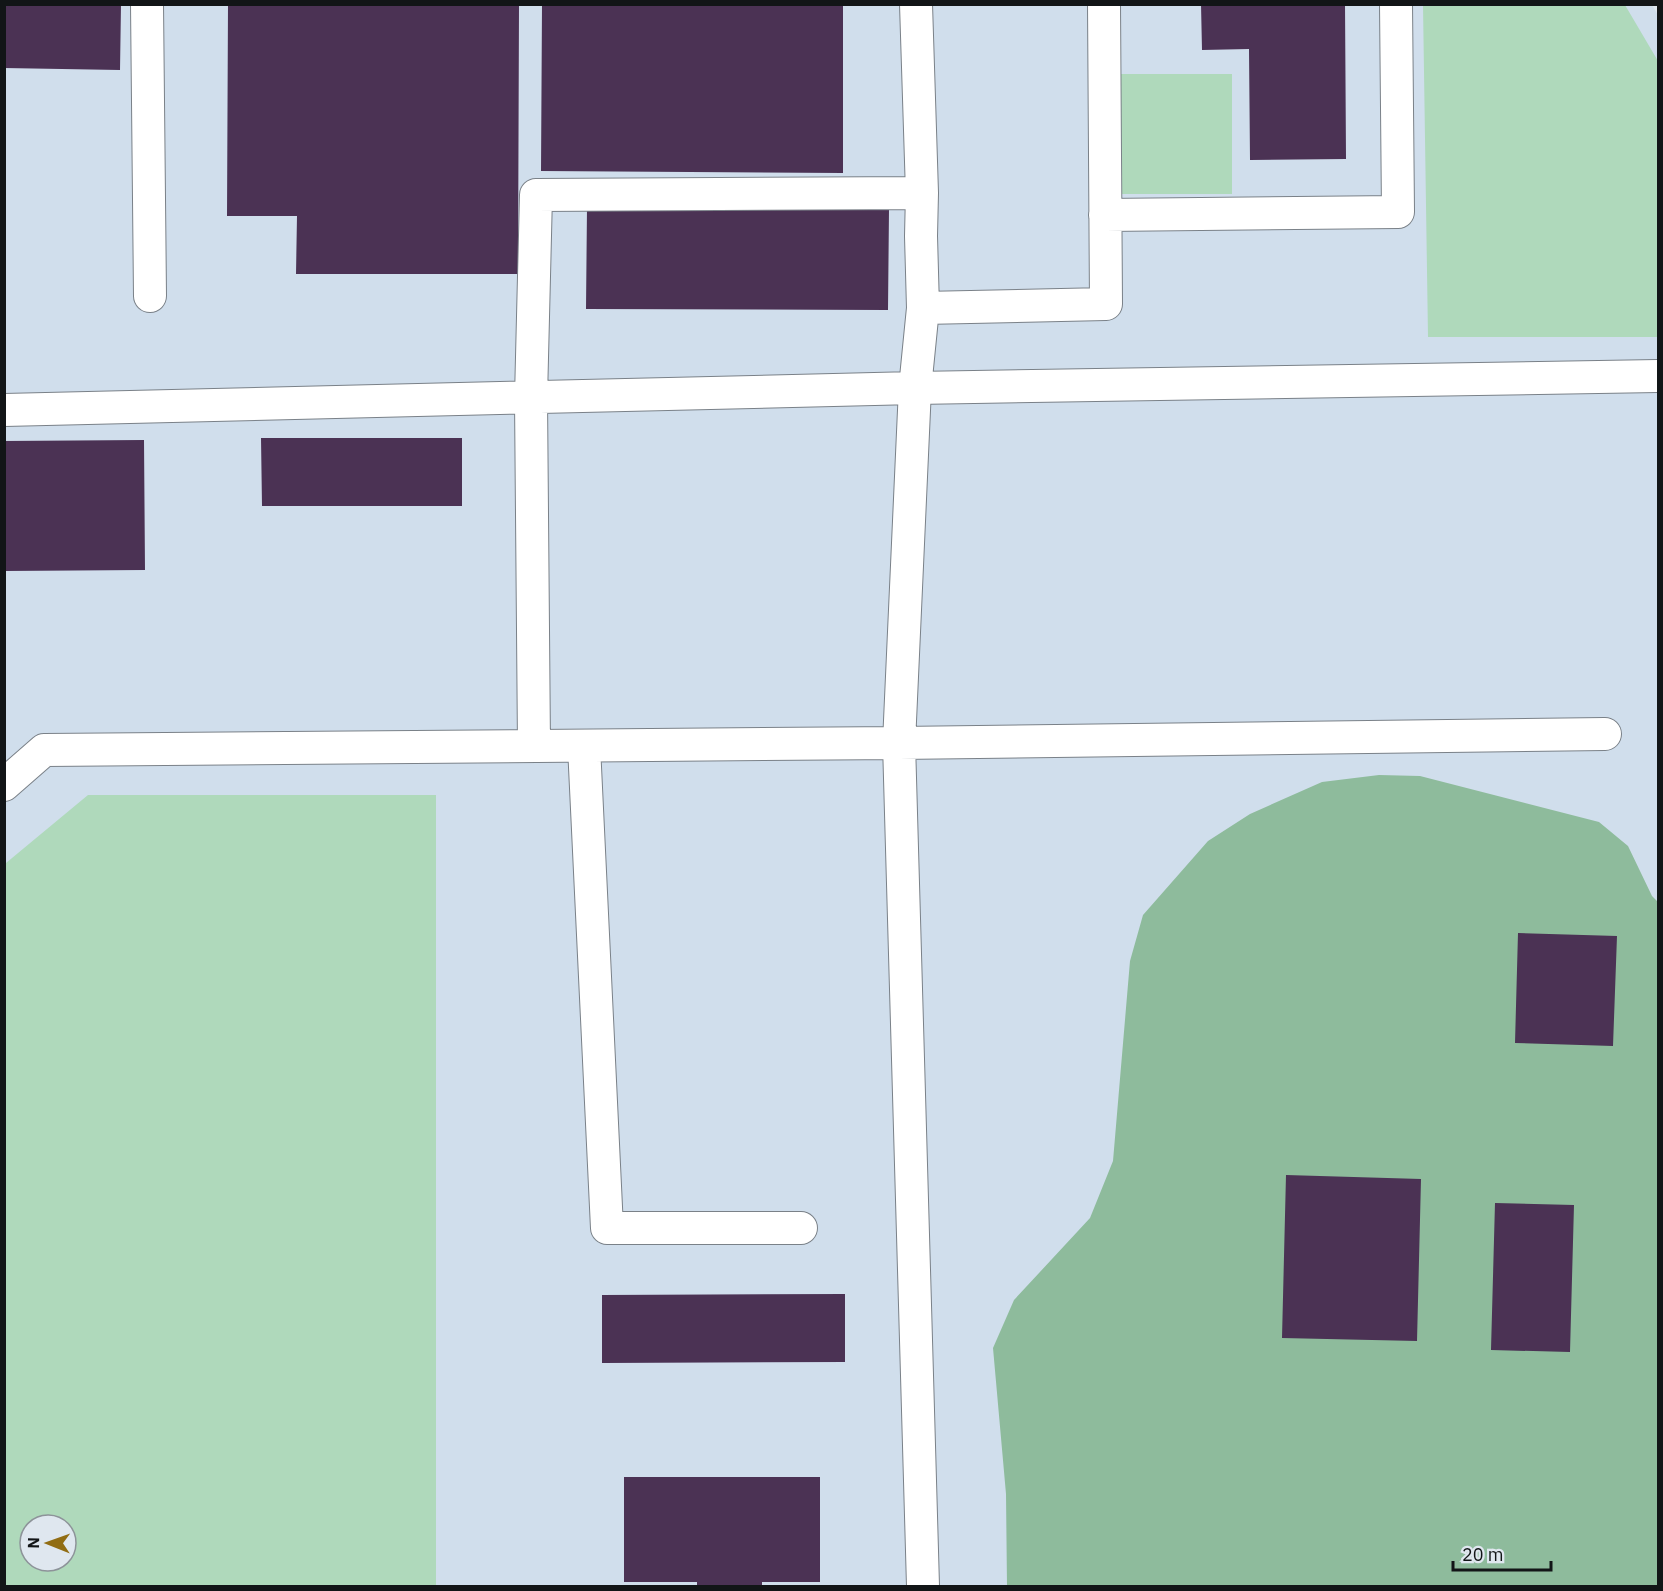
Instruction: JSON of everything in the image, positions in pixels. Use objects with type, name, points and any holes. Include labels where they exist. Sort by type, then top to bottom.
[{"type":"lane","points":[[147,4],[150,297]]},
{"type":"lane","points":[[916,4],[923,308],[915,388],[899,743],[923,1587]]},
{"type":"lane","points":[[923,308],[1106,304],[1104,4]]},
{"type":"lane","points":[[1105,214],[1398,212],[1396,4]]},
{"type":"lane","points":[[534,746],[531,398],[536,195],[922,193]]},
{"type":"lane","points":[[4,410],[915,388],[1659,376]]},
{"type":"lane","points":[[4,752],[1605,734]]},
{"type":"lane","points":[[584,746],[607,1228],[801,1228]]},
{"type":"lane","points":[[4,785],[44,750]]},
{"type":"shaded area","points":[[5,5],[1652,5],[1658,15],[1658,1586],[5,1586]]},
{"type":"green space","points":[[1423,5],[1625,5],[1658,61],[1658,337],[1428,337]]},
{"type":"green space","points":[[1113,74],[1232,74],[1232,194],[1113,194]]},
{"type":"green space","points":[[1379,775],[1420,776],[1599,822],[1628,846],[1652,896],[1658,902],[1658,1586],[1007,1586],[1006,1494],[993,1348],[1014,1300],[1090,1218],[1113,1161],[1130,961],[1143,915],[1208,841],[1250,814],[1322,782]]},
{"type":"green space","points":[[88,795],[436,795],[436,1586],[6,1586],[6,863]]},
{"type":"building","points":[[4,4],[121,4],[120,70],[4,68]]},
{"type":"building","points":[[228,4],[519,4],[518,274],[296,274],[297,216],[227,216]]},
{"type":"building","points":[[1201,4],[1345,4],[1346,159],[1250,160],[1249,49],[1202,50]]},
{"type":"building","points":[[542,5],[843,5],[843,173],[541,171]]},
{"type":"building","points":[[587,208],[889,209],[888,310],[586,309]]},
{"type":"building","points":[[261,438],[462,438],[462,506],[262,506]]},
{"type":"building","points":[[144,440],[145,570],[4,571],[4,441]]},
{"type":"building","points":[[1518,933],[1617,936],[1613,1046],[1515,1043]]},
{"type":"building","points":[[1286,1175],[1421,1179],[1417,1341],[1282,1338]]},
{"type":"building","points":[[1495,1203],[1574,1205],[1570,1352],[1491,1350]]},
{"type":"building","points":[[845,1294],[845,1362],[602,1363],[602,1295]]},
{"type":"building","points":[[624,1477],[820,1477],[820,1582],[762,1582],[762,1586],[697,1586],[697,1582],[624,1582]]}]
